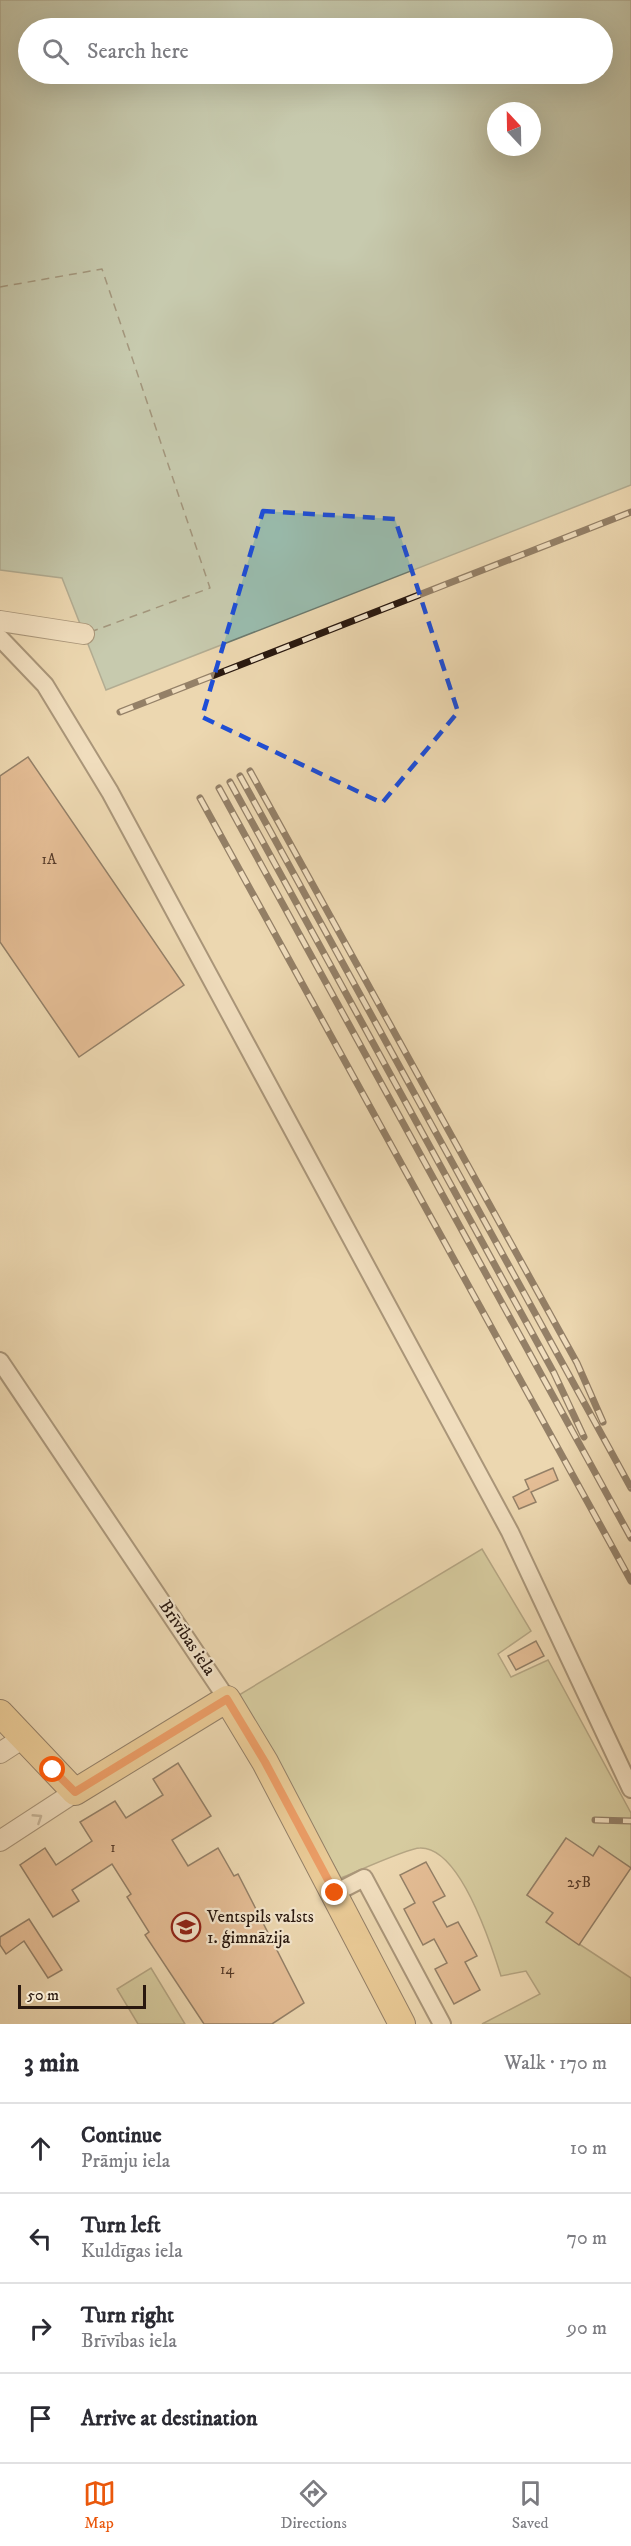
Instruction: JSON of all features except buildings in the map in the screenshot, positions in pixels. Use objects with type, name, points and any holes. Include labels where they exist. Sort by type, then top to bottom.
[{"type":"main road","points":[[0,1713],[75,1792],[227,1699]]},
{"type":"main road","name":"Brīvības iela","points":[[227,1699],[265,1762],[402,2024]]},
{"type":"street","points":[[0,621],[84,634]]},
{"type":"street","points":[[0,638],[45,685],[110,792],[510,1532],[631,1788]]},
{"type":"street","name":"Brīvības iela","points":[[0,1361],[227,1699]]},
{"type":"street","points":[[0,1753],[23,1738]]},
{"type":"street","points":[[0,1841],[75,1792]]},
{"type":"street","points":[[335,1893],[364,1878],[442,2024]]},
{"type":"highlighted area","points":[[263,511],[395,519],[458,712],[382,803],[202,717]]},
{"type":"green space","points":[[482,1549],[531,1631],[498,1654],[511,1677],[548,1660],[631,1813],[631,1868],[599,1847],[593,1856],[566,1838],[527,1895],[553,1913],[547,1923],[631,1978],[631,2024],[482,2024],[540,1994],[526,1971],[501,1976],[482,1921],[461,1880],[448,1863],[435,1852],[420,1848],[341,1878],[239,1695]]},
{"type":"green space","points":[[151,1968],[185,2024],[138,2024],[117,1989]]},
{"type":"shaded area","points":[[0,0],[631,0],[631,485],[106,690],[62,578],[0,570]]},
{"type":"ferry route","points":[[0,287],[102,269],[210,588],[93,631]]},
{"type":"railway","points":[[120,712],[631,512]]},
{"type":"railway","points":[[250,771],[577,1363],[603,1422]]},
{"type":"railway","points":[[240,776],[631,1488]]},
{"type":"railway","points":[[230,782],[554,1373],[584,1437]]},
{"type":"railway","points":[[219,788],[631,1538]]},
{"type":"railway","points":[[200,798],[631,1581]]},
{"type":"railway","points":[[595,1820],[631,1821]]},
{"type":"place","name":"Ventspils valsts 1. ģimnāzija","points":[[186,1927]]},
{"type":"route","points":[[53,1770],[75,1792],[227,1699],[265,1762],[335,1893]]}]
